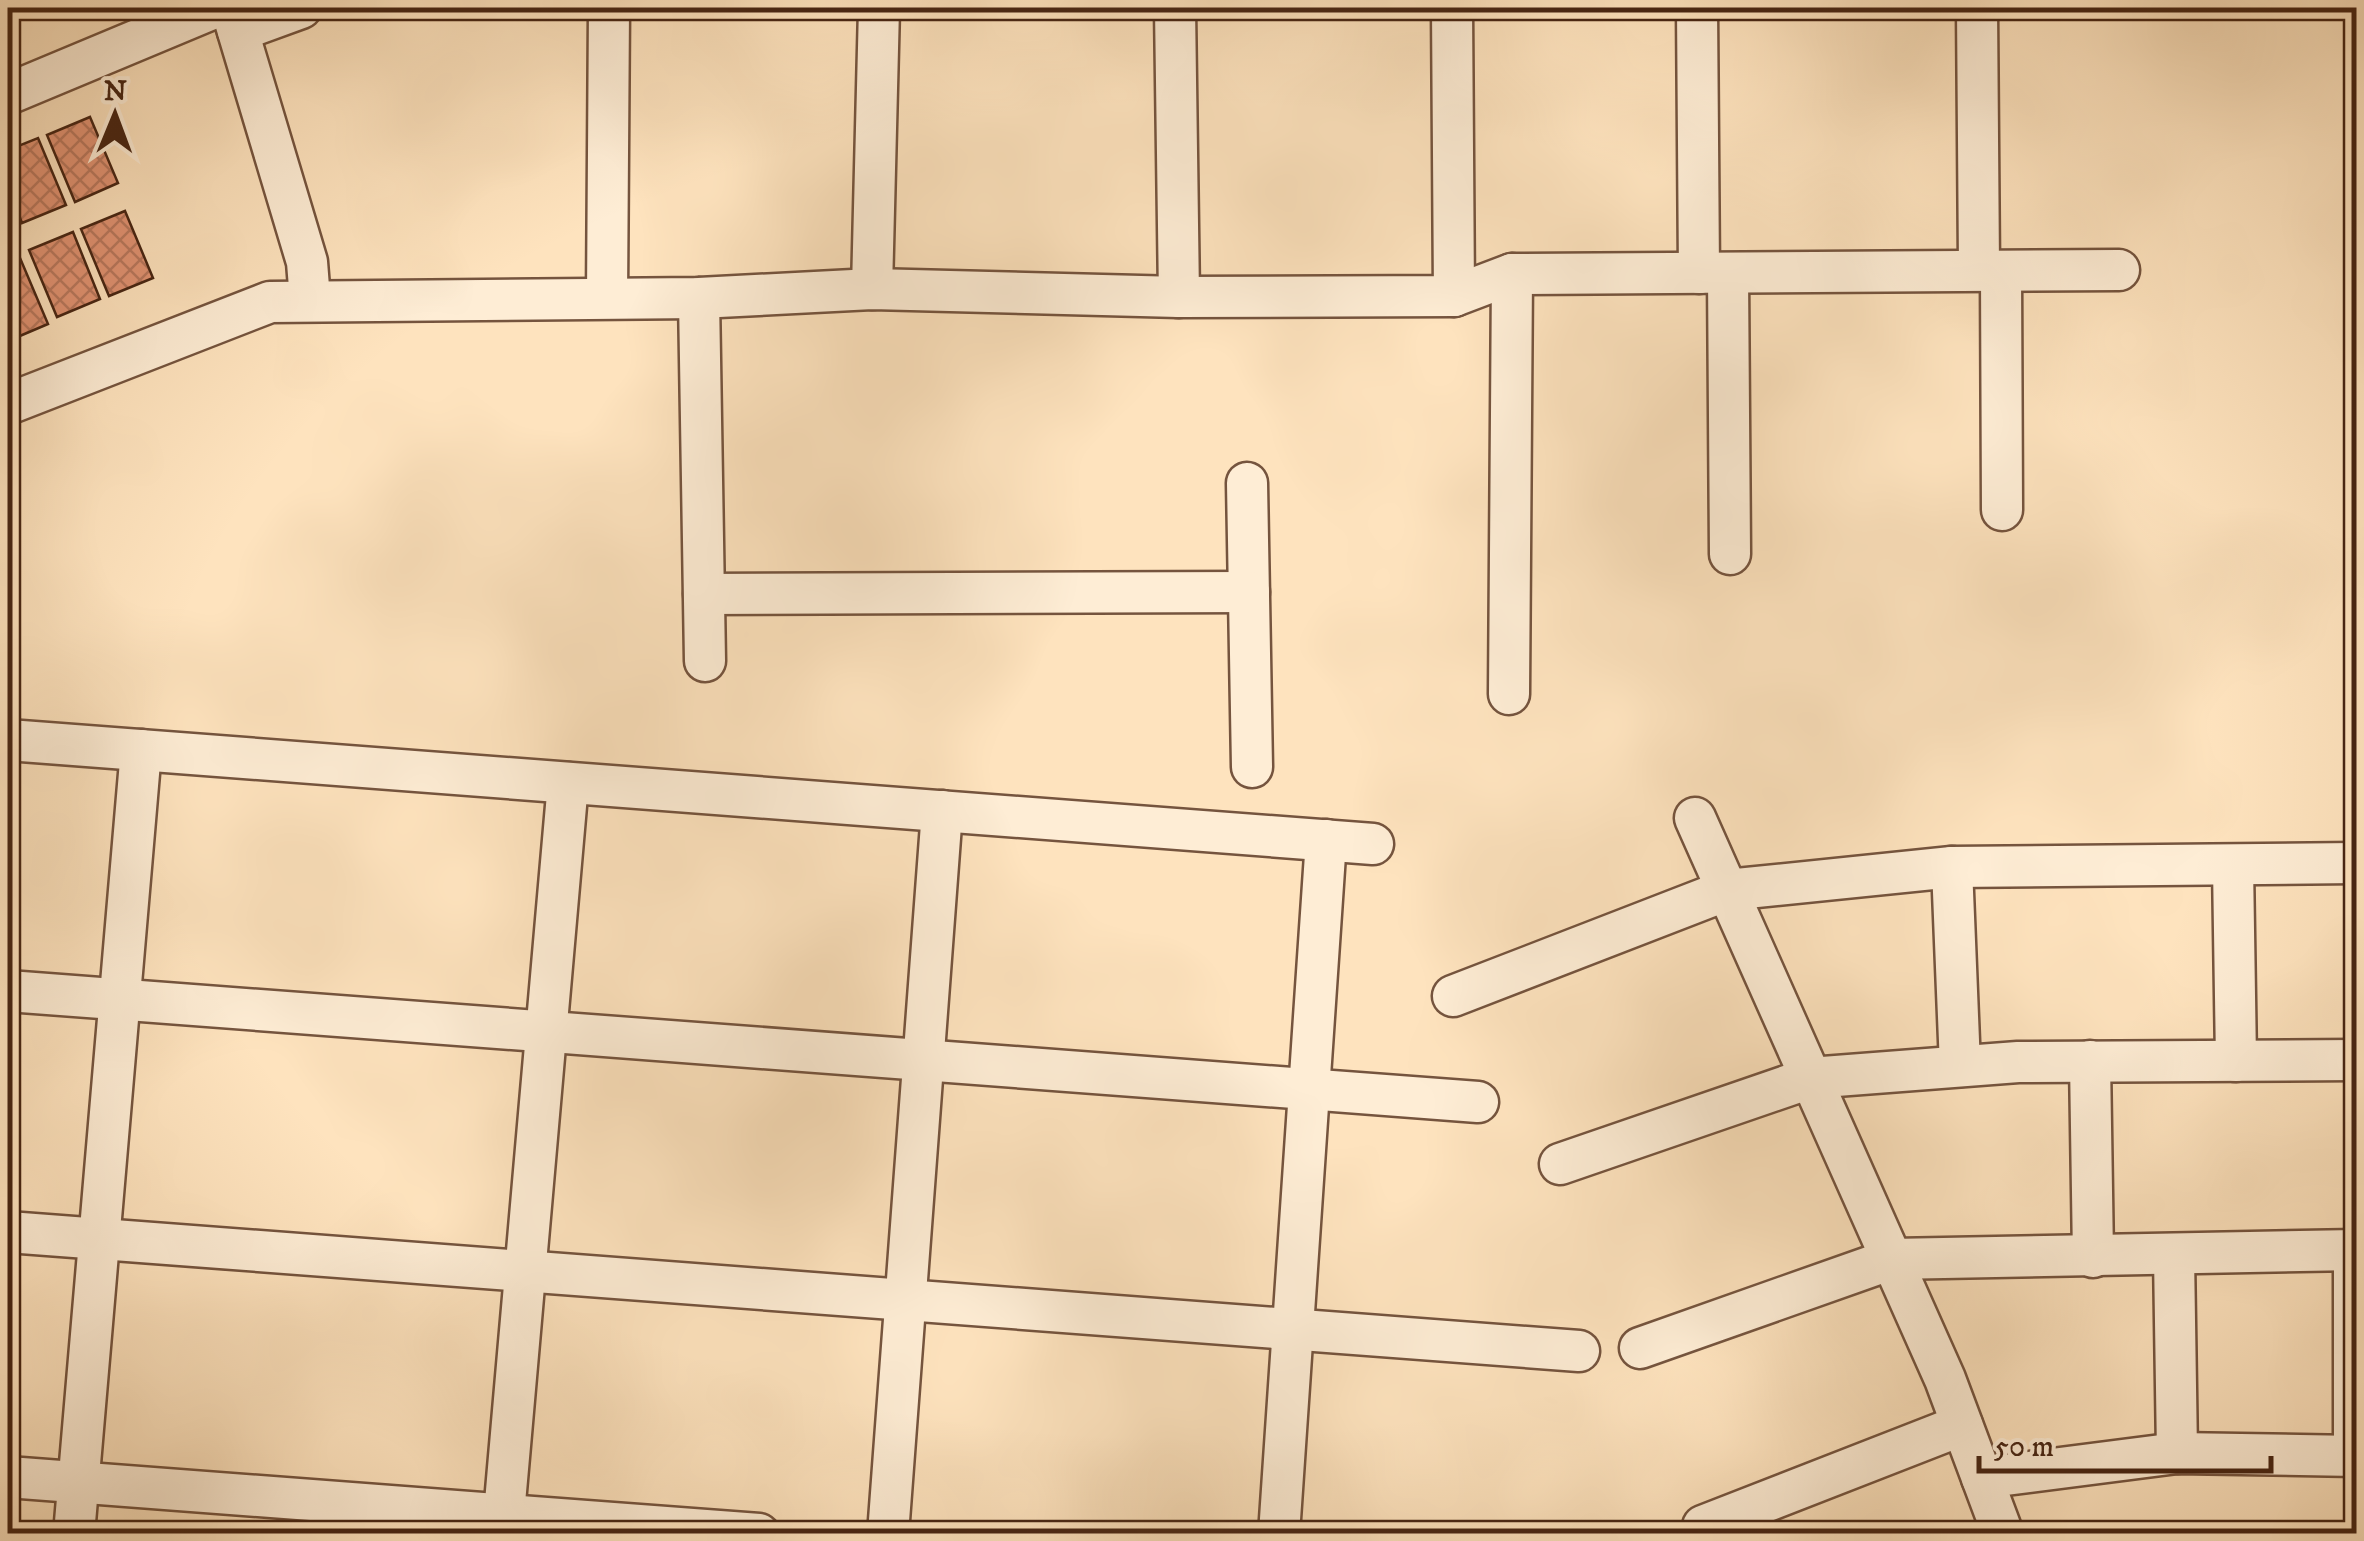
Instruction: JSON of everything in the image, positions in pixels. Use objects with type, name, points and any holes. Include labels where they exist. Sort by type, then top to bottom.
[{"type":"street","points":[[8,94],[228,16],[302,8]]},
{"type":"street","points":[[607,298],[609,8]]},
{"type":"street","points":[[872,289],[879,8]]},
{"type":"street","points":[[1175,8],[1179,297]]},
{"type":"street","points":[[1452,8],[1454,296]]},
{"type":"street","points":[[1698,8],[1730,554]]},
{"type":"street","points":[[1977,8],[2002,510]]},
{"type":"street","points":[[228,16],[307,262],[310,300]]},
{"type":"street","points":[[8,404],[270,302],[699,298],[872,289],[1179,297],[1454,296],[1512,274],[2119,270]]},
{"type":"street","points":[[1510,694],[1512,274]]},
{"type":"street","points":[[699,298],[706,662]]},
{"type":"street","points":[[1246,483],[1252,767]]},
{"type":"street","points":[[704,594],[1249,592]]},
{"type":"street","points":[[8,740],[1373,844]]},
{"type":"street","points":[[74,1534],[140,750]]},
{"type":"street","points":[[504,1514],[568,782]]},
{"type":"street","points":[[888,1534],[942,811]]},
{"type":"street","points":[[1695,818],[1892,1260],[2004,1534]]},
{"type":"street","points":[[1280,1534],[1326,840]]},
{"type":"street","points":[[1453,996],[1727,890],[1952,867],[2356,863]]},
{"type":"street","points":[[2233,864],[2236,1060]]},
{"type":"street","points":[[1952,867],[1960,1066]]},
{"type":"street","points":[[8,991],[1478,1102]]},
{"type":"street","points":[[1560,1164],[1810,1078],[2090,1061],[2356,1060]]},
{"type":"street","points":[[2090,1061],[2092,1257]]},
{"type":"street","points":[[8,1232],[1579,1351]]},
{"type":"street","points":[[1640,1348],[1892,1260],[2355,1250],[2355,1456],[2177,1453],[1982,1478]]},
{"type":"street","points":[[2174,1255],[2177,1453]]},
{"type":"street","points":[[1703,1526],[1962,1425]]},
{"type":"street","points":[[8,1478],[758,1534]]},
{"type":"building","points":[[90,117],[118,183],[75,202],[47,135]]},
{"type":"building","points":[[38,138],[66,205],[22,223],[8,188],[8,150]]},
{"type":"building","points":[[125,211],[153,278],[109,296],[81,229]]},
{"type":"building","points":[[73,232],[100,299],[57,317],[29,250]]},
{"type":"building","points":[[20,258],[48,324],[8,341],[8,263]]}]
